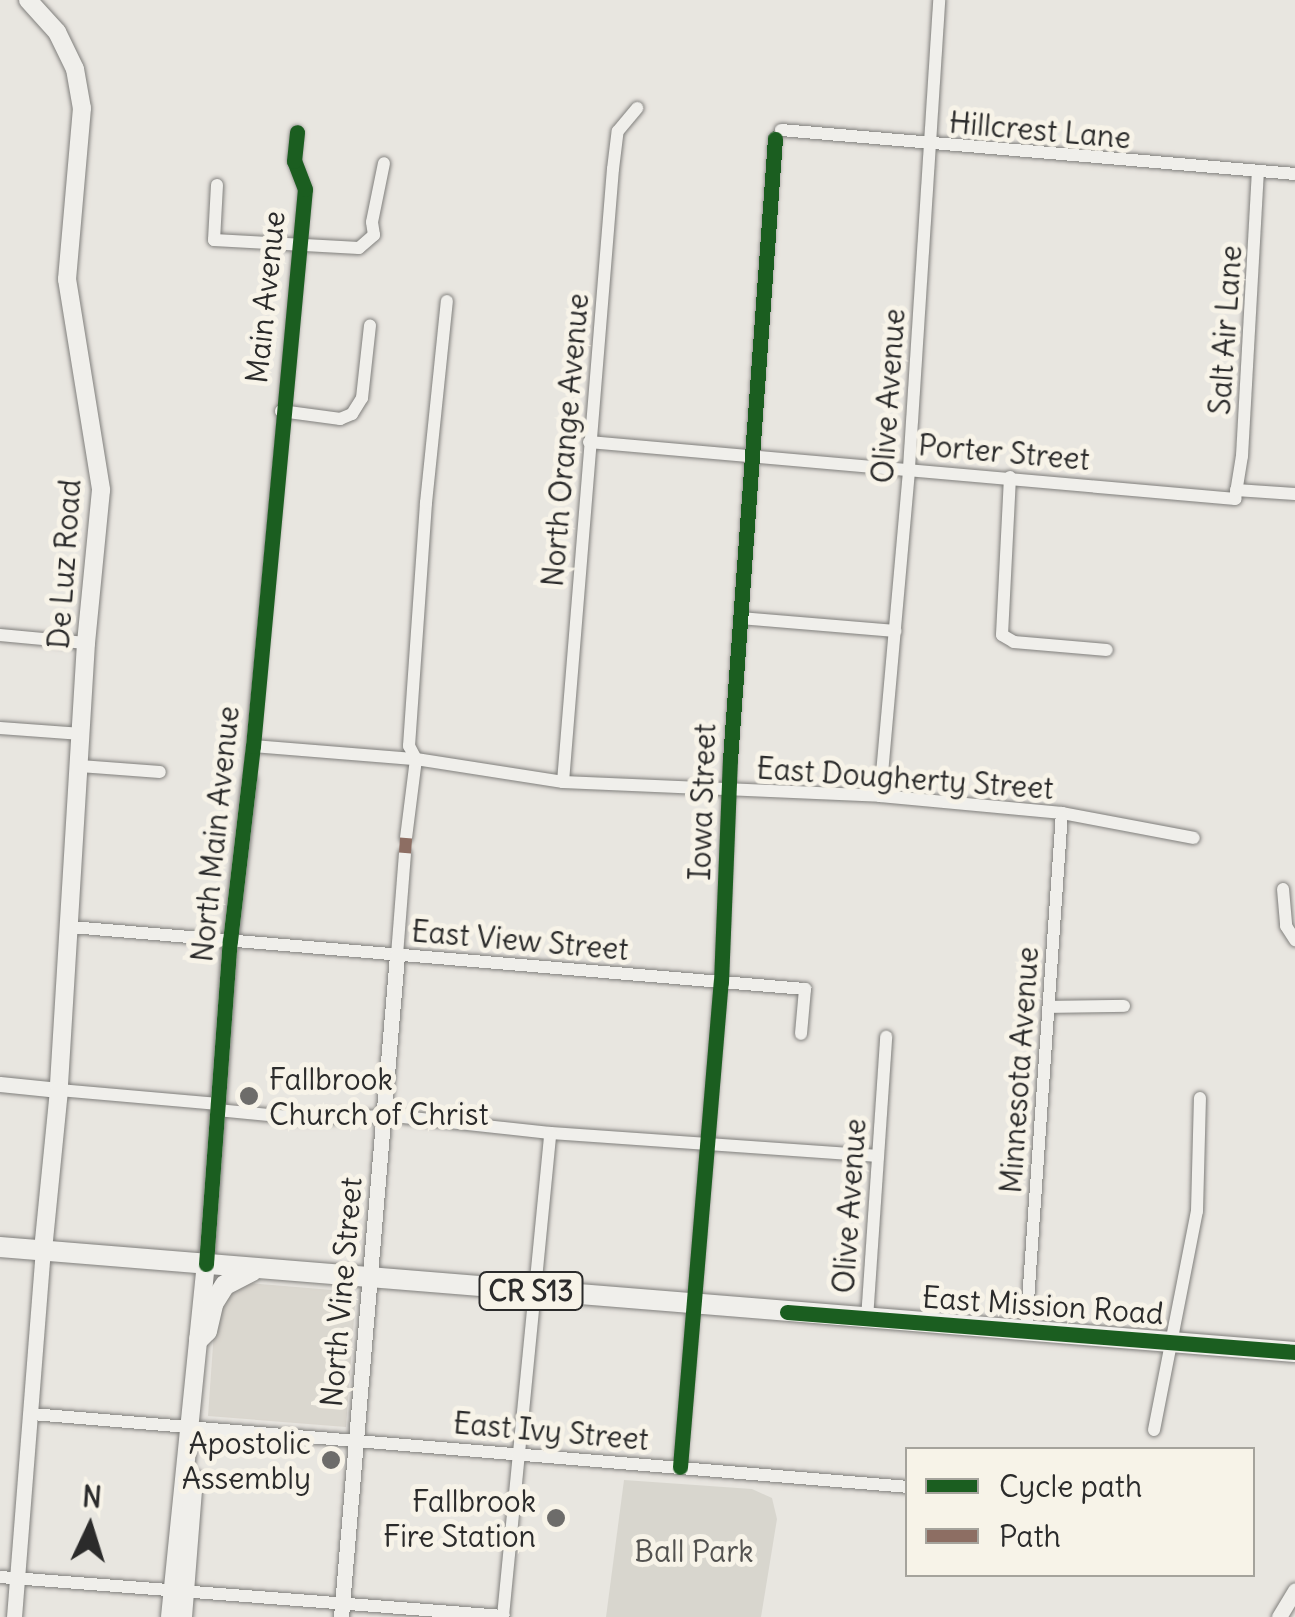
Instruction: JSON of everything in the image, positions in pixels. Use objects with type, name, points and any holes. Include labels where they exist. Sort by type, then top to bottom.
[{"type":"main road","name":"De Luz Road","points":[[28,0],[57,32],[75,69],[82,108],[67,279],[101,490],[86,643],[59,1090],[43,1250]]},
{"type":"main road","name":"CR S13","points":[[0,1247],[206,1264]]},
{"type":"main road","name":"East Mission Road","points":[[206,1264],[1295,1352]]},
{"type":"main road","name":"North Main Avenue","points":[[170,1617],[178,1591],[195,1461],[192,1426],[206,1264]]},
{"type":"main road","points":[[199,1339],[207,1330],[213,1304],[225,1284],[259,1269]]},
{"type":"main road","name":"North Main Avenue","points":[[178,1591],[183,1617]]},
{"type":"street","name":"Olive Avenue","points":[[880,796],[909,468],[939,0]]},
{"type":"street","name":"North Orange Avenue","points":[[563,782],[618,131],[637,108]]},
{"type":"street","name":"Main Avenue","points":[[281,410],[304,189],[294,161],[297,132]]},
{"type":"street","name":"Hillcrest Lane","points":[[778,135],[1295,174]]},
{"type":"street","name":"Iowa Street","points":[[680,1467],[721,982],[750,455],[778,135]]},
{"type":"street","points":[[217,184],[214,240],[359,248],[374,236],[372,222],[384,163]]},
{"type":"street","name":"Salt Air Lane","points":[[1235,494],[1258,174]]},
{"type":"street","name":"North Vine Street","points":[[342,1611],[416,759],[409,746],[426,504],[444,361],[447,301]]},
{"type":"street","points":[[281,410],[340,418],[352,414],[362,398],[370,325]]},
{"type":"street","name":"North Main Avenue","points":[[206,1264],[230,941],[253,746],[281,410]]},
{"type":"street","name":"Porter Street","points":[[590,442],[1010,478],[1235,494],[1295,494]]},
{"type":"street","points":[[1010,478],[1002,634],[1014,642],[1107,650]]},
{"type":"street","points":[[740,618],[895,631]]},
{"type":"street","points":[[0,635],[86,643]]},
{"type":"street","points":[[0,728],[82,734]]},
{"type":"street","name":"East Dougherty Street","points":[[253,746],[416,759],[563,782],[731,793],[880,796],[1062,813],[1194,838]]},
{"type":"street","points":[[80,766],[160,772]]},
{"type":"street","name":"Minnesota Avenue","points":[[1026,1330],[1062,813]]},
{"type":"street","points":[[1284,889],[1286,926],[1295,940]]},
{"type":"street","name":"East View Street","points":[[70,926],[805,989],[802,1034]]},
{"type":"street","points":[[1049,1008],[1124,1006]]},
{"type":"street","name":"Olive Avenue","points":[[867,1319],[886,1037]]},
{"type":"street","points":[[0,1084],[217,1107],[394,1116],[550,1133],[876,1156]]},
{"type":"street","points":[[1154,1430],[1198,1210],[1200,1098]]},
{"type":"street","points":[[8,1578],[178,1591],[342,1611],[503,1616],[550,1133]]},
{"type":"street","points":[[14,1617],[8,1578],[32,1414],[43,1250]]},
{"type":"street","name":"East Ivy Street","points":[[32,1414],[905,1486]]},
{"type":"street","points":[[1279,1617],[1295,1590]]},
{"type":"shaded area","points":[[237,1282],[356,1292],[346,1427],[208,1416],[216,1303]]},
{"type":"green space","name":"Ball Park","points":[[624,1480],[752,1489],[772,1498],[777,1519],[761,1617],[606,1617]]},
{"type":"marked path","points":[[405,853],[406,838]]},
{"type":"cycle path","points":[[206,1264],[230,941],[253,746],[305,189],[294,161],[297,132]]},
{"type":"cycle path","points":[[680,1467],[721,982],[730,760],[775,139]]},
{"type":"cycle path","points":[[787,1312],[1295,1352]]},
{"type":"place","name":"Fallbrook Church of Christ","points":[[249,1096]]},
{"type":"place","name":"Apostolic Assembly","points":[[331,1460]]},
{"type":"place","name":"Fallbrook Fire Station","points":[[556,1518]]}]
